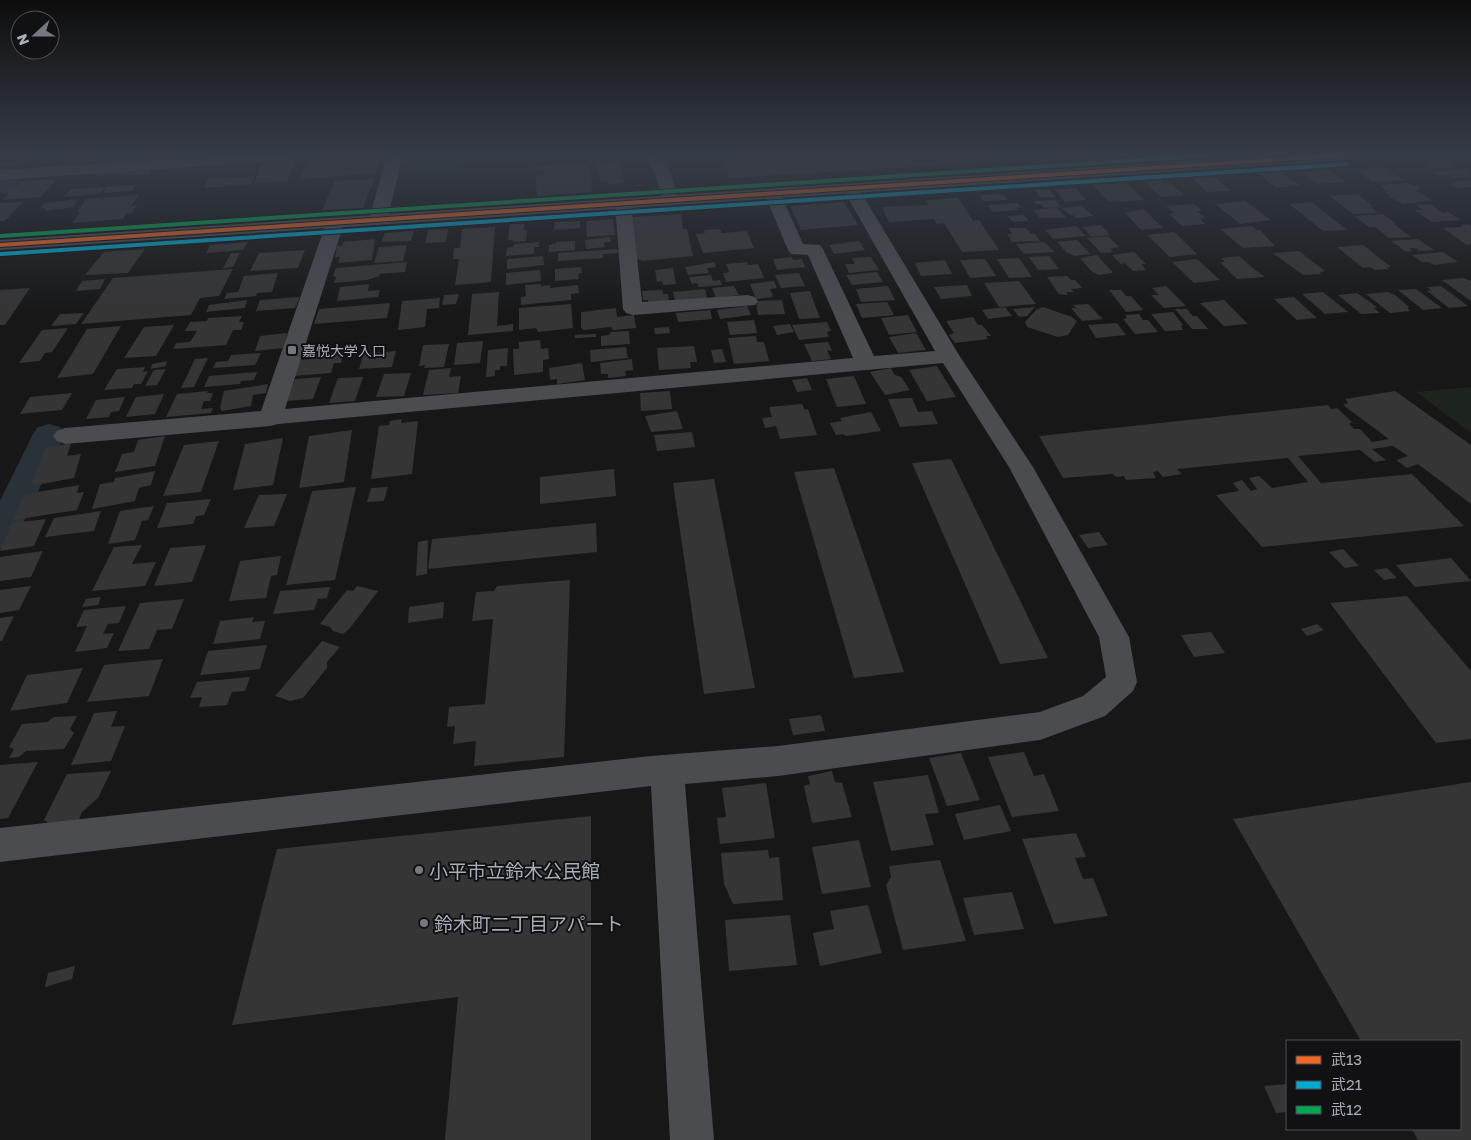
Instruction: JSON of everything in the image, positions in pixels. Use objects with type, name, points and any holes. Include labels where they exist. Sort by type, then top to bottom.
[{"type":"main road","points":[[0,244],[559,208]]},
{"type":"street","points":[[378,220],[381,208]]},
{"type":"street","points":[[623,208],[633,309],[748,301]]},
{"type":"street","points":[[779,208],[797,250],[814,249],[866,363]]},
{"type":"street","points":[[0,844],[667,770],[778,761],[1040,726],[1094,706],[1122,682],[1114,637],[1021,467],[980,401],[949,356],[862,208]]},
{"type":"street","points":[[270,418],[335,223]]},
{"type":"street","points":[[65,436],[949,356]]},
{"type":"street","points":[[667,770],[692,1140]]},
{"type":"shaded area","points":[[1471,387],[1471,433],[1416,392]]},
{"type":"building","points":[[0,208],[17,208],[5,221],[0,221]]},
{"type":"building","points":[[46,208],[65,208],[44,211]]},
{"type":"building","points":[[80,208],[135,208],[132,213],[126,214],[123,219],[72,223],[80,212],[77,212]]},
{"type":"building","points":[[323,208],[359,208],[322,210]]},
{"type":"building","points":[[791,208],[848,208],[858,225],[801,230]]},
{"type":"building","points":[[883,208],[965,208],[973,221],[979,220],[999,250],[962,252],[944,223],[937,224],[934,219],[889,222]]},
{"type":"building","points":[[990,208],[1016,208],[1018,210],[993,212]]},
{"type":"building","points":[[1057,208],[1066,218],[1040,218],[1033,210]]},
{"type":"building","points":[[1062,208],[1084,208],[1093,216],[1076,218]]},
{"type":"building","points":[[1169,208],[1199,208],[1202,211],[1197,211],[1205,218],[1200,219],[1205,224],[1182,226],[1169,214],[1174,213]]},
{"type":"building","points":[[1220,208],[1255,208],[1271,220],[1240,224]]},
{"type":"building","points":[[1294,208],[1320,208],[1347,230],[1323,231]]},
{"type":"building","points":[[1346,208],[1372,208],[1378,213],[1353,214]]},
{"type":"building","points":[[1420,208],[1436,208],[1443,213],[1448,212],[1461,220],[1432,222],[1414,210],[1423,210]]},
{"type":"building","points":[[1143,209],[1163,228],[1141,230],[1125,213]]},
{"type":"building","points":[[681,214],[683,229],[687,229],[693,256],[642,261],[635,258],[632,217]]},
{"type":"building","points":[[1383,214],[1411,237],[1389,238],[1375,227],[1369,227],[1354,216]]},
{"type":"building","points":[[1024,215],[1029,221],[1013,222],[1007,216]]},
{"type":"building","points":[[613,219],[615,235],[587,237],[586,221]]},
{"type":"building","points":[[580,221],[580,228],[554,230],[555,222]]},
{"type":"building","points":[[510,224],[525,224],[524,230],[527,231],[526,241],[512,242],[513,240],[508,240]]},
{"type":"building","points":[[1468,224],[1471,226],[1471,244],[1467,245],[1443,228],[1463,227],[1460,225]]},
{"type":"building","points":[[1101,225],[1110,235],[1092,237],[1082,227]]},
{"type":"building","points":[[1076,226],[1086,236],[1054,239],[1045,230]]},
{"type":"building","points":[[1252,226],[1256,230],[1260,230],[1275,246],[1243,248],[1220,229]]},
{"type":"building","points":[[495,227],[491,282],[455,285],[459,259],[453,259],[454,248],[460,248],[462,229]]},
{"type":"building","points":[[1009,228],[1026,228],[1031,234],[1035,234],[1040,241],[1012,242],[1007,234],[1012,234]]},
{"type":"building","points":[[448,229],[446,242],[425,243],[428,230]]},
{"type":"building","points":[[720,229],[722,233],[747,231],[754,248],[703,253],[696,234],[705,233],[704,230]]},
{"type":"building","points":[[414,231],[411,241],[381,242],[385,233]]},
{"type":"building","points":[[1174,232],[1197,254],[1170,257],[1147,235]]},
{"type":"building","points":[[1108,236],[1119,247],[1110,249],[1113,252],[1101,253],[1087,238]]},
{"type":"building","points":[[610,237],[611,242],[604,242],[605,247],[586,249],[585,240]]},
{"type":"building","points":[[375,239],[372,260],[338,263],[340,257],[335,257],[337,246],[342,246],[343,242]]},
{"type":"building","points":[[1418,239],[1434,250],[1419,251],[1416,248],[1409,248],[1412,251],[1406,252],[1391,241]]},
{"type":"building","points":[[1077,240],[1090,254],[1074,256],[1066,252],[1057,242]]},
{"type":"building","points":[[575,241],[575,250],[549,252],[549,245],[556,244],[556,242]]},
{"type":"building","points":[[859,241],[865,250],[834,254],[829,245]]},
{"type":"building","points":[[248,242],[243,250],[206,253],[210,245]]},
{"type":"building","points":[[539,242],[539,247],[534,247],[534,254],[506,256],[507,248],[513,247],[514,244]]},
{"type":"building","points":[[1044,242],[1055,252],[1024,254],[1016,244]]},
{"type":"building","points":[[407,245],[403,261],[374,263],[379,247]]},
{"type":"building","points":[[1363,245],[1391,267],[1386,267],[1389,269],[1375,270],[1370,267],[1363,268],[1337,247]]},
{"type":"building","points":[[145,249],[128,273],[85,275],[104,252]]},
{"type":"building","points":[[617,249],[618,253],[603,254],[603,258],[558,261],[558,253]]},
{"type":"building","points":[[305,250],[298,268],[250,271],[259,253]]},
{"type":"building","points":[[1299,251],[1325,271],[1320,272],[1321,274],[1303,275],[1273,253]]},
{"type":"building","points":[[1134,252],[1146,264],[1141,264],[1146,270],[1133,271],[1125,263],[1121,264],[1112,255]]},
{"type":"building","points":[[1443,252],[1458,262],[1434,265],[1429,262],[1422,262],[1412,255]]},
{"type":"building","points":[[231,253],[240,253],[233,267],[223,268]]},
{"type":"building","points":[[1097,255],[1113,273],[1098,275],[1091,271],[1080,258]]},
{"type":"building","points":[[543,256],[544,265],[507,269],[507,259]]},
{"type":"building","points":[[1049,256],[1059,269],[1038,270],[1029,257]]},
{"type":"building","points":[[1239,256],[1265,277],[1237,279],[1220,262],[1225,262],[1221,258]]},
{"type":"building","points":[[792,257],[793,260],[802,259],[805,267],[777,270],[773,259]]},
{"type":"building","points":[[871,257],[879,270],[849,273],[845,264],[855,264],[852,258]]},
{"type":"building","points":[[1019,258],[1032,277],[1009,278],[997,259]]},
{"type":"building","points":[[985,259],[996,276],[970,278],[960,260]]},
{"type":"building","points":[[1197,259],[1220,280],[1194,283],[1172,262]]},
{"type":"building","points":[[945,260],[952,274],[921,276],[915,263]]},
{"type":"building","points":[[407,262],[405,272],[379,274],[380,276],[367,280],[334,283],[336,277],[333,276],[336,268]]},
{"type":"building","points":[[714,262],[716,267],[707,268],[709,273],[688,275],[685,267]]},
{"type":"building","points":[[747,262],[748,265],[758,264],[764,278],[726,282],[723,273],[729,272],[726,264]]},
{"type":"building","points":[[581,267],[582,273],[578,274],[579,279],[555,281],[555,269]]},
{"type":"building","points":[[673,268],[676,284],[663,285],[662,281],[657,282],[655,270]]},
{"type":"building","points":[[233,269],[219,296],[200,298],[191,315],[81,324],[113,278]]},
{"type":"building","points":[[540,270],[541,281],[506,285],[506,273]]},
{"type":"building","points":[[877,272],[883,282],[852,285],[846,275]]},
{"type":"building","points":[[278,273],[272,292],[257,293],[256,296],[224,299],[227,293],[238,292],[244,276]]},
{"type":"building","points":[[799,273],[805,286],[781,288],[775,275]]},
{"type":"building","points":[[711,275],[713,281],[720,280],[722,285],[699,287],[697,283],[692,284],[689,277]]},
{"type":"building","points":[[1067,276],[1071,280],[1075,280],[1082,288],[1071,289],[1074,292],[1067,292],[1067,295],[1059,294],[1047,277]]},
{"type":"building","points":[[1463,278],[1471,281],[1471,301],[1442,280]]},
{"type":"building","points":[[105,279],[100,289],[76,291],[82,281]]},
{"type":"building","points":[[774,281],[777,288],[770,289],[773,297],[756,299],[750,284]]},
{"type":"building","points":[[1019,281],[1036,304],[999,307],[984,283]]},
{"type":"building","points":[[369,284],[368,291],[380,290],[378,297],[337,301],[340,287]]},
{"type":"building","points":[[541,284],[541,286],[550,285],[550,288],[578,285],[579,293],[571,294],[571,300],[521,305],[521,297],[526,296],[525,285]]},
{"type":"building","points":[[967,285],[972,296],[941,299],[934,287]]},
{"type":"building","points":[[734,286],[739,295],[716,298],[712,288]]},
{"type":"building","points":[[888,286],[895,300],[861,302],[856,289]]},
{"type":"building","points":[[1166,286],[1186,306],[1164,308],[1151,295],[1159,295],[1152,288]]},
{"type":"building","points":[[1441,286],[1468,306],[1449,308],[1427,291],[1431,290],[1427,287]]},
{"type":"building","points":[[30,288],[5,325],[0,325],[0,290]]},
{"type":"building","points":[[705,289],[707,298],[675,301],[673,292]]},
{"type":"building","points":[[1416,289],[1442,308],[1423,310],[1398,290]]},
{"type":"building","points":[[662,290],[663,294],[668,294],[669,301],[648,303],[648,300],[643,300],[642,291]]},
{"type":"building","points":[[1109,290],[1121,290],[1126,296],[1131,296],[1143,310],[1126,312]]},
{"type":"building","points":[[810,291],[820,318],[799,319],[790,293]]},
{"type":"building","points":[[499,292],[497,326],[513,324],[513,331],[468,335],[472,294]]},
{"type":"building","points":[[1323,292],[1348,312],[1325,314],[1302,294]]},
{"type":"building","points":[[1388,292],[1395,295],[1411,311],[1390,313],[1366,294]]},
{"type":"building","points":[[1357,293],[1377,307],[1374,308],[1380,313],[1361,314],[1338,295]]},
{"type":"building","points":[[459,294],[456,304],[442,305],[444,295]]},
{"type":"building","points":[[300,297],[295,308],[256,311],[260,300]]},
{"type":"building","points":[[1294,297],[1317,318],[1297,320],[1274,299]]},
{"type":"building","points":[[440,298],[439,308],[427,309],[425,327],[398,330],[402,301]]},
{"type":"building","points":[[247,300],[245,308],[206,312],[209,305]]},
{"type":"building","points":[[782,300],[785,314],[758,315],[756,301]]},
{"type":"building","points":[[1224,300],[1248,324],[1224,326],[1200,303]]},
{"type":"building","points":[[887,302],[894,315],[862,318],[856,304]]},
{"type":"building","points":[[390,303],[387,318],[314,324],[319,309]]},
{"type":"building","points":[[571,304],[573,328],[538,332],[536,328],[519,330],[519,308]]},
{"type":"building","points":[[1088,304],[1103,319],[1082,321],[1071,308],[1076,308],[1073,305]]},
{"type":"building","points":[[747,306],[751,315],[720,319],[717,310]]},
{"type":"building","points":[[1005,307],[1012,316],[988,319],[982,310]]},
{"type":"building","points":[[1035,307],[1027,316],[1019,317],[1013,309]]},
{"type":"building","points":[[1043,307],[1072,317],[1077,321],[1068,335],[1058,337],[1027,327],[1025,322],[1036,310]]},
{"type":"building","points":[[616,308],[617,317],[634,315],[636,328],[613,330],[611,327],[584,330],[581,328],[581,312]]},
{"type":"building","points":[[1175,309],[1187,309],[1193,316],[1197,316],[1208,329],[1192,329]]},
{"type":"building","points":[[710,310],[712,319],[678,322],[676,313]]},
{"type":"building","points":[[1173,312],[1183,325],[1181,326],[1183,330],[1165,331],[1151,314]]},
{"type":"building","points":[[84,313],[76,324],[51,326],[60,314]]},
{"type":"building","points":[[1139,314],[1143,320],[1148,320],[1158,332],[1135,334],[1123,319],[1127,318],[1125,315]]},
{"type":"building","points":[[908,315],[917,332],[889,335],[881,318]]},
{"type":"building","points":[[242,316],[239,322],[244,322],[241,330],[233,330],[226,345],[173,349],[176,343],[190,342],[197,331],[185,331],[190,322],[207,321],[208,318]]},
{"type":"building","points":[[973,317],[978,325],[982,325],[991,336],[986,336],[988,339],[955,343],[949,335],[954,333],[946,321]]},
{"type":"building","points":[[754,320],[757,333],[730,335],[727,322]]},
{"type":"building","points":[[827,322],[831,331],[827,332],[829,337],[799,340],[792,325]]},
{"type":"building","points":[[1117,323],[1126,335],[1096,338],[1088,325]]},
{"type":"building","points":[[790,324],[794,332],[777,335],[773,326]]},
{"type":"building","points":[[174,325],[156,356],[124,358],[144,327]]},
{"type":"building","points":[[121,326],[93,374],[57,378],[87,329]]},
{"type":"building","points":[[669,327],[670,333],[655,334],[654,328]]},
{"type":"building","points":[[68,328],[52,352],[45,353],[40,361],[19,363],[42,330]]},
{"type":"building","points":[[629,331],[630,344],[601,346],[601,336],[609,335],[611,332]]},
{"type":"building","points":[[287,333],[283,348],[255,351],[260,336]]},
{"type":"building","points":[[916,333],[926,350],[898,353],[889,337]]},
{"type":"building","points":[[596,334],[596,337],[575,338],[575,335]]},
{"type":"building","points":[[756,336],[757,342],[764,342],[769,361],[734,364],[728,338]]},
{"type":"building","points":[[540,340],[541,349],[548,348],[549,359],[543,360],[543,372],[514,375],[513,349],[519,349],[519,342]]},
{"type":"building","points":[[483,341],[480,363],[454,365],[457,343]]},
{"type":"building","points":[[828,342],[832,351],[827,350],[831,359],[812,361],[804,344]]},
{"type":"building","points":[[449,344],[444,367],[424,368],[425,365],[419,366],[423,345]]},
{"type":"building","points":[[694,346],[697,362],[690,362],[691,368],[659,370],[657,348]]},
{"type":"building","points":[[626,347],[628,358],[591,362],[590,350]]},
{"type":"building","points":[[508,348],[507,366],[500,366],[500,370],[495,370],[495,376],[486,377],[488,350]]},
{"type":"building","points":[[722,349],[726,362],[714,363],[711,350]]},
{"type":"building","points":[[344,351],[341,363],[334,363],[331,373],[294,376],[300,360],[312,359],[314,354]]},
{"type":"building","points":[[396,351],[392,367],[359,369],[364,353]]},
{"type":"building","points":[[261,353],[255,365],[213,368],[216,362],[228,361],[231,355]]},
{"type":"building","points":[[208,358],[194,387],[181,388],[195,359]]},
{"type":"building","points":[[632,359],[633,370],[625,371],[626,376],[608,378],[608,374],[601,374],[600,363]]},
{"type":"building","points":[[167,361],[166,366],[151,369],[152,364]]},
{"type":"building","points":[[582,363],[585,380],[557,384],[557,379],[550,380],[549,368]]},
{"type":"building","points":[[937,366],[956,397],[927,401],[909,370]]},
{"type":"building","points":[[145,367],[143,372],[148,371],[141,384],[134,384],[132,388],[104,390],[117,369]]},
{"type":"building","points":[[451,368],[449,377],[461,376],[458,393],[423,395],[429,370]]},
{"type":"building","points":[[891,368],[895,375],[901,377],[910,390],[885,395],[870,372]]},
{"type":"building","points":[[166,369],[157,385],[145,386],[154,370]]},
{"type":"building","points":[[257,372],[254,380],[241,381],[240,384],[204,387],[209,376]]},
{"type":"building","points":[[411,373],[404,396],[376,397],[384,374]]},
{"type":"building","points":[[854,376],[866,404],[837,407],[826,379]]},
{"type":"building","points":[[321,377],[313,399],[286,401],[295,379]]},
{"type":"building","points":[[363,377],[355,401],[329,403],[338,378]]},
{"type":"building","points":[[807,378],[812,390],[797,392],[792,380]]},
{"type":"building","points":[[268,384],[266,393],[253,395],[251,406],[222,411],[220,408],[224,391]]},
{"type":"building","points":[[208,391],[207,393],[213,393],[210,401],[204,401],[201,409],[213,408],[211,413],[166,417],[177,394]]},
{"type":"building","points":[[670,391],[672,409],[641,411],[640,393]]},
{"type":"building","points":[[1395,391],[1471,445],[1471,504],[1418,464],[1407,468],[1396,460],[1408,456],[1393,446],[1372,449],[1386,460],[1375,462],[1360,450],[1298,456],[1321,483],[1412,474],[1464,526],[1262,547],[1216,495],[1239,491],[1233,483],[1242,480],[1251,491],[1257,489],[1249,478],[1259,476],[1272,488],[1308,482],[1288,458],[1177,469],[1182,474],[1163,477],[1158,471],[1153,472],[1156,478],[1126,480],[1124,476],[1116,477],[1113,474],[1063,478],[1039,436],[1328,405],[1331,409],[1337,408],[1352,422],[1349,424],[1354,429],[1360,429],[1372,442],[1389,439],[1343,405],[1348,403],[1345,399]]},
{"type":"building","points":[[72,393],[62,410],[20,414],[30,397]]},
{"type":"building","points":[[164,394],[155,414],[126,417],[136,397]]},
{"type":"building","points":[[125,397],[119,411],[111,412],[109,417],[86,419],[96,400]]},
{"type":"building","points":[[912,398],[918,412],[932,411],[938,424],[900,427],[888,399]]},
{"type":"building","points":[[802,404],[805,410],[808,409],[817,435],[780,439],[776,426],[765,428],[762,418],[772,417],[769,407]]},
{"type":"building","points":[[677,411],[683,429],[651,432],[645,416]]},
{"type":"building","points":[[871,412],[881,431],[846,436],[843,434],[836,435],[830,423],[842,421],[840,418]]},
{"type":"building","points":[[402,419],[401,423],[418,421],[412,474],[371,479],[379,426],[389,425],[390,421]]},
{"type":"building","points":[[352,430],[344,482],[299,488],[309,436]]},
{"type":"building","points":[[692,432],[695,447],[657,451],[654,435]]},
{"type":"building","points":[[165,436],[155,466],[115,472],[122,454],[134,452],[138,440]]},
{"type":"building","points":[[283,438],[273,485],[233,490],[245,444]]},
{"type":"building","points":[[219,441],[201,492],[163,496],[184,445]]},
{"type":"building","points":[[71,443],[67,456],[81,454],[74,478],[31,486],[45,448]]},
{"type":"building","points":[[951,459],[1048,658],[1000,664],[912,463]]},
{"type":"building","points":[[834,468],[904,672],[854,678],[794,472]]},
{"type":"building","points":[[614,469],[616,496],[540,504],[540,477]]},
{"type":"building","points":[[155,471],[151,485],[139,488],[135,501],[92,509],[100,484],[114,482],[115,478]]},
{"type":"building","points":[[714,479],[755,688],[704,694],[673,483]]},
{"type":"building","points":[[79,485],[77,493],[84,492],[77,510],[13,520],[25,494]]},
{"type":"building","points":[[356,487],[335,580],[286,585],[312,491]]},
{"type":"building","points":[[388,487],[384,501],[367,502],[371,488]]},
{"type":"building","points":[[287,494],[274,526],[244,528],[259,495]]},
{"type":"building","points":[[211,499],[204,515],[196,516],[193,524],[157,528],[167,503]]},
{"type":"building","points":[[154,506],[148,520],[142,521],[135,540],[108,544],[120,511]]},
{"type":"building","points":[[101,511],[94,531],[45,537],[54,518]]},
{"type":"building","points":[[46,519],[34,546],[0,551],[12,523]]},
{"type":"building","points":[[596,523],[597,552],[428,569],[432,539]]},
{"type":"building","points":[[1099,532],[1108,545],[1088,548],[1079,535]]},
{"type":"building","points":[[428,540],[427,574],[416,576],[418,542]]},
{"type":"building","points":[[142,545],[132,564],[156,562],[145,586],[92,591],[114,547]]},
{"type":"building","points":[[206,545],[192,582],[154,586],[170,548]]},
{"type":"building","points":[[1343,549],[1359,566],[1345,568],[1329,552]]},
{"type":"building","points":[[43,551],[31,577],[0,581],[0,557]]},
{"type":"building","points":[[281,556],[277,575],[271,576],[266,598],[229,601],[240,561]]},
{"type":"building","points":[[1451,558],[1471,581],[1415,587],[1396,565]]},
{"type":"building","points":[[1387,568],[1397,578],[1384,580],[1374,570]]},
{"type":"building","points":[[570,580],[564,757],[474,766],[476,741],[453,744],[455,726],[447,727],[449,707],[485,704],[493,619],[472,621],[476,592],[494,591],[497,586]]},
{"type":"building","points":[[31,586],[19,610],[0,613],[0,590]]},
{"type":"building","points":[[357,586],[378,591],[350,628],[343,634],[320,624],[347,590],[353,591]]},
{"type":"building","points":[[330,587],[327,598],[318,599],[314,610],[273,614],[280,591]]},
{"type":"building","points":[[1407,596],[1471,671],[1471,739],[1436,743],[1330,603]]},
{"type":"building","points":[[101,597],[98,605],[82,607],[86,599]]},
{"type":"building","points":[[184,599],[172,629],[157,630],[149,649],[118,651],[140,603]]},
{"type":"building","points":[[444,602],[443,618],[408,623],[409,607]]},
{"type":"building","points":[[126,606],[119,623],[108,624],[103,634],[114,633],[107,648],[75,652],[87,626],[76,627],[84,610]]},
{"type":"building","points":[[14,616],[2,641],[0,641],[0,618]]},
{"type":"building","points":[[254,617],[252,622],[265,621],[260,639],[213,644],[220,621]]},
{"type":"building","points":[[1317,624],[1324,630],[1307,636],[1301,629]]},
{"type":"building","points":[[1211,632],[1225,653],[1194,657],[1181,635]]},
{"type":"building","points":[[322,641],[340,647],[327,662],[327,668],[303,698],[290,701],[275,696]]},
{"type":"building","points":[[267,645],[260,669],[200,675],[208,651]]},
{"type":"building","points":[[163,659],[149,696],[87,702],[104,665]]},
{"type":"building","points":[[83,668],[67,703],[10,711],[27,675]]},
{"type":"building","points":[[250,677],[245,691],[232,692],[227,705],[199,707],[202,697],[190,698],[197,682]]},
{"type":"building","points":[[117,711],[111,727],[125,726],[111,761],[71,765],[94,713]]},
{"type":"building","points":[[821,715],[825,731],[793,735],[789,719]]},
{"type":"building","points":[[77,716],[70,729],[74,733],[64,749],[26,751],[19,757],[9,758],[14,749],[9,747],[22,724],[47,722],[54,717]]},
{"type":"building","points":[[1024,752],[1034,776],[1044,774],[1059,811],[1012,817],[988,757]]},
{"type":"building","points":[[961,753],[980,800],[947,806],[929,758]]},
{"type":"building","points":[[38,762],[8,818],[0,819],[0,765]]},
{"type":"building","points":[[111,771],[98,798],[82,812],[78,822],[53,826],[44,820],[67,774]]},
{"type":"building","points":[[832,771],[835,782],[842,783],[852,817],[812,823],[804,786],[810,784],[808,776]]},
{"type":"building","points":[[928,775],[939,813],[925,814],[934,845],[891,851],[873,782]]},
{"type":"building","points":[[1471,782],[1471,1140],[1418,1140],[1413,1130],[1461,1130],[1461,1040],[1360,1040],[1233,819]]},
{"type":"building","points":[[766,783],[775,838],[720,844],[717,818],[726,817],[722,788]]},
{"type":"building","points":[[1000,805],[1011,831],[964,840],[955,814]]},
{"type":"building","name":"鈴木町二丁目アパート","points":[[591,816],[591,1140],[445,1140],[458,997],[232,1025],[277,849]]},
{"type":"building","points":[[1076,833],[1086,857],[1075,858],[1083,879],[1093,878],[1108,916],[1054,924],[1022,839]]},
{"type":"building","points":[[859,840],[871,887],[822,894],[812,847]]},
{"type":"building","points":[[768,850],[769,858],[779,857],[783,900],[733,904],[724,884],[721,853]]},
{"type":"building","points":[[940,860],[966,941],[903,950],[886,885],[891,877],[889,866]]},
{"type":"building","points":[[1012,892],[1024,929],[974,935],[963,898]]},
{"type":"building","points":[[868,905],[882,953],[820,966],[813,933],[834,929],[830,911]]},
{"type":"building","points":[[790,915],[797,965],[729,971],[725,920]]},
{"type":"building","points":[[75,966],[72,979],[45,987],[48,973]]},
{"type":"building","points":[[1286,1084],[1286,1112],[1276,1113],[1264,1086]]},
{"type":"waterway","points":[[0,536],[49,434]]},
{"type":"transit line","name":"武12","points":[[0,236],[417,208]]},
{"type":"transit line","name":"武13","points":[[0,245],[550,208]]},
{"type":"transit line","name":"武21","points":[[1,254],[686,208]]},
{"type":"place","name":"嘉悦大学入口","points":[[292,350]]},
{"type":"place","name":"小平市立鈴木公民館","points":[[419,870]]},
{"type":"place","name":"鈴木町二丁目アパート","points":[[424,923]]}]
